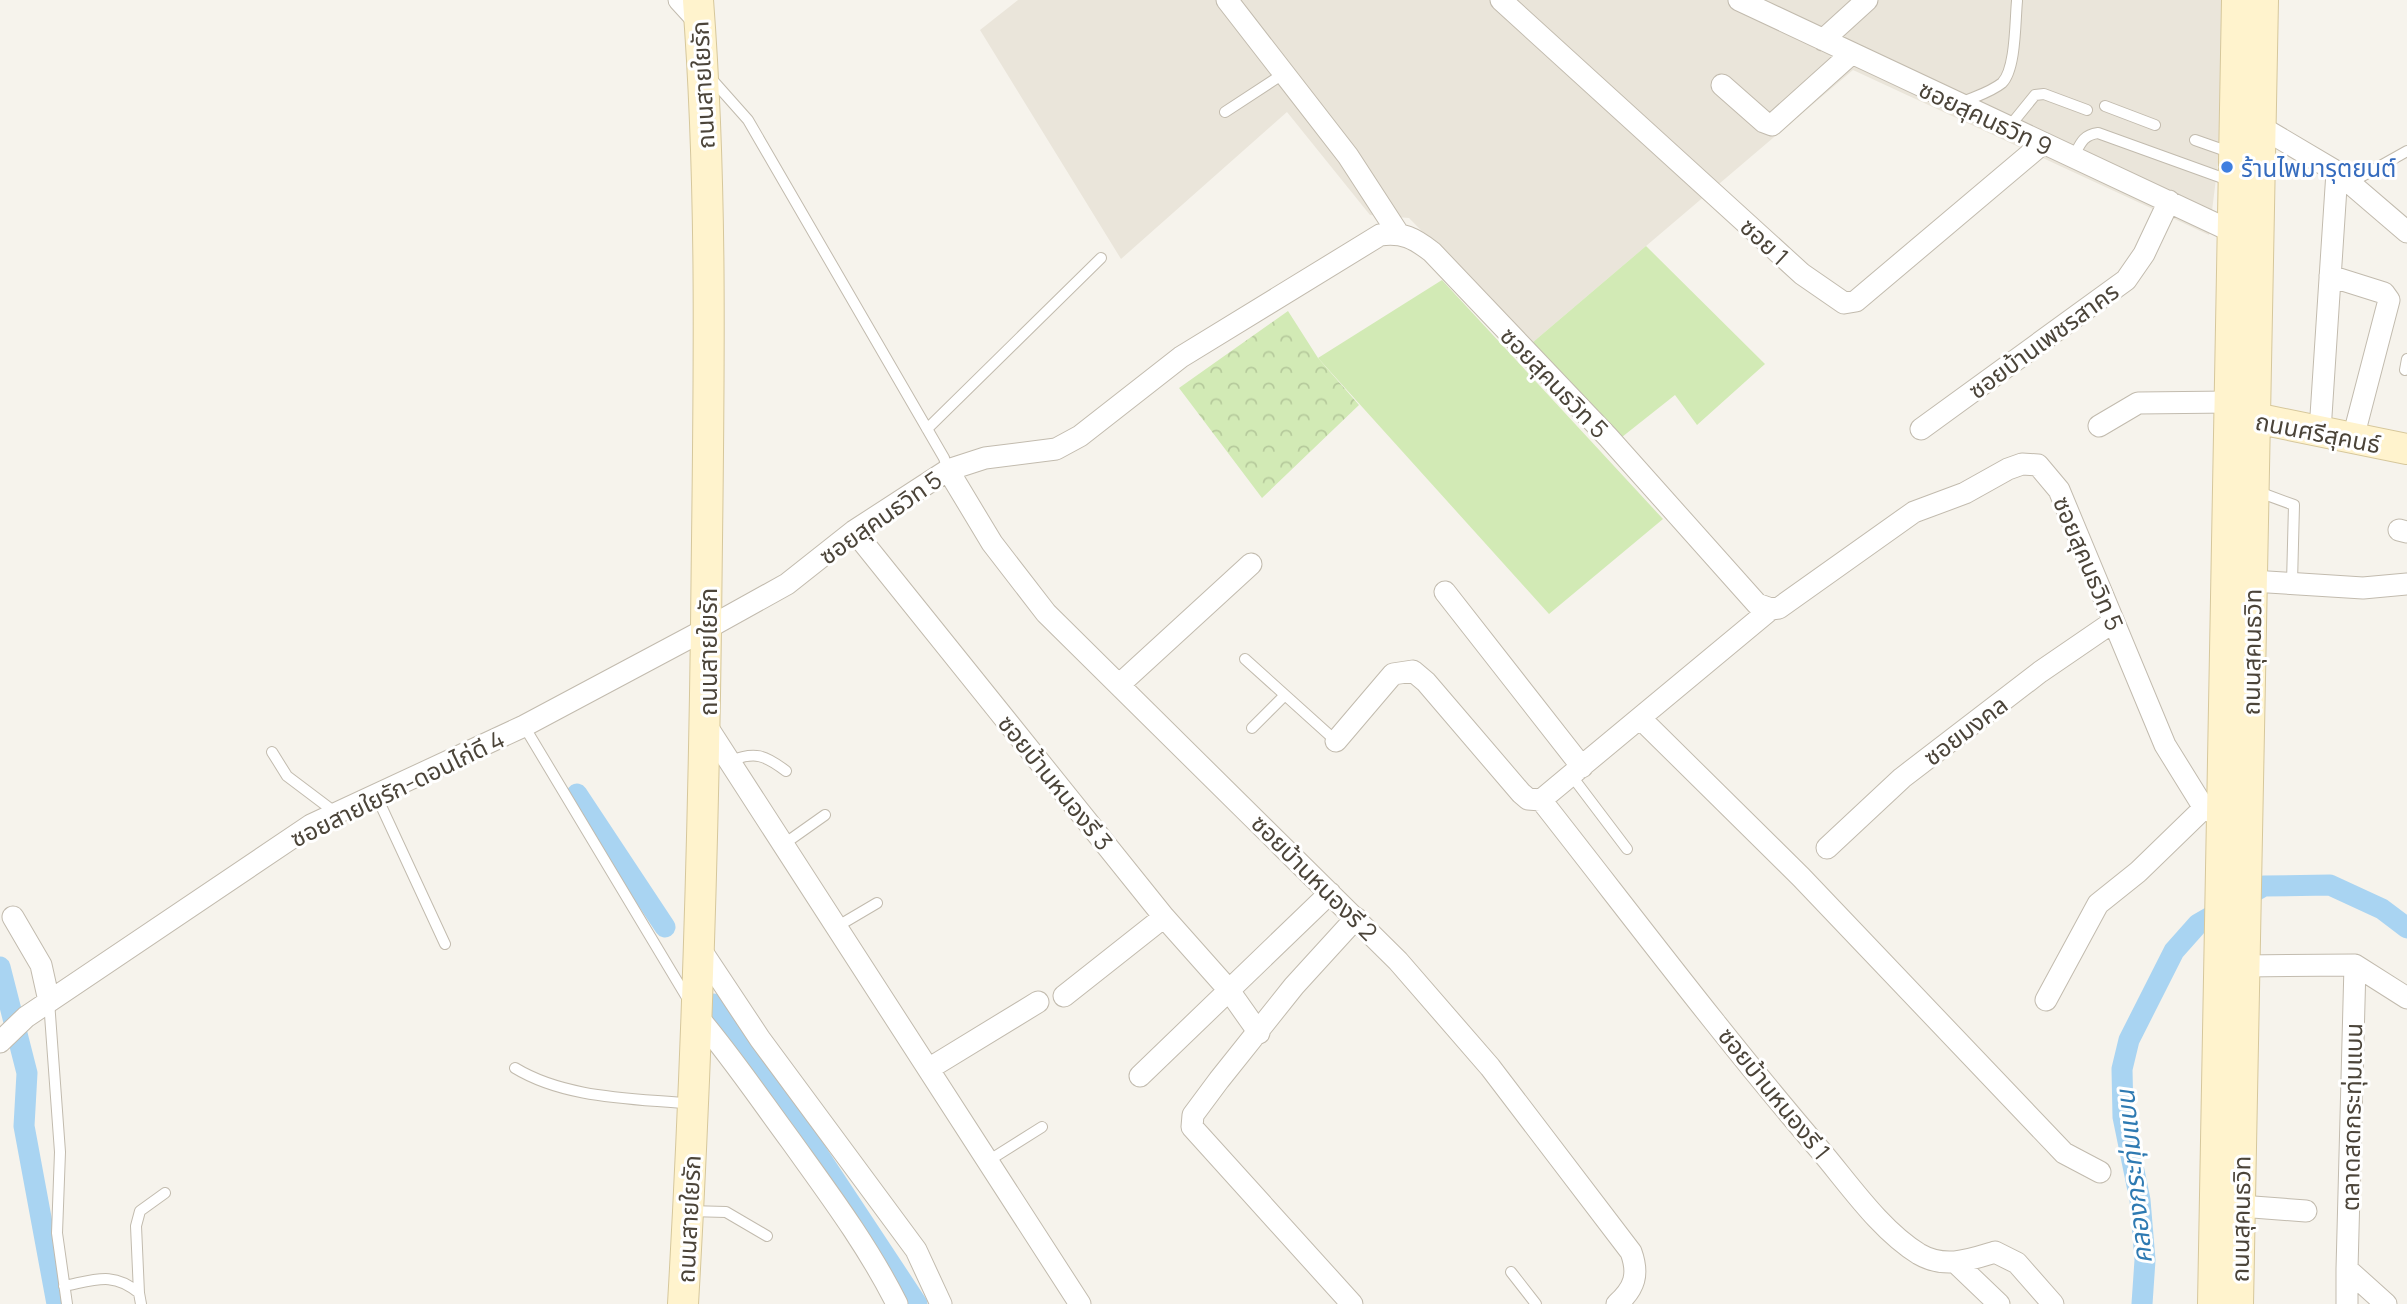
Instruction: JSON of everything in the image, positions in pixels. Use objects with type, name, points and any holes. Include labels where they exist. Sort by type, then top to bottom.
[{"type":"main road","name":"ถนนสุคนธวิท","points":[[2234,885],[2213,813],[2238,412],[2261,127],[2241,2]]},
{"type":"main road","name":"ถนนสุคนธวิท","points":[[2213,1304],[2252,581],[2254,490],[2238,412],[2233,232],[2241,2]]},
{"type":"main road","name":"ถนนสายใยรัก","points":[[683,1304],[697,1016],[706,725],[711,409],[704,71],[699,12]]},
{"type":"main road","name":"ถนนศรีสุคนธ์","points":[[2238,412],[2407,449]]},
{"type":"main road","name":"ถนนสุคนธวิท","points":[[2233,923],[2244,966],[2238,1304]]},
{"type":"street","points":[[679,0],[699,12]]},
{"type":"street","points":[[1227,0],[1348,156],[1398,233]]},
{"type":"street","name":"ซอย 1","points":[[1501,0],[1801,274],[1844,303],[1856,301],[2042,144]]},
{"type":"street","name":"ซอยสุคนธวิท 9","points":[[1739,0],[2233,232]]},
{"type":"street","points":[[1824,40],[1867,0]]},
{"type":"street","points":[[1722,85],[1764,122],[1772,125],[1851,54]]},
{"type":"street","points":[[2261,127],[2343,178],[2407,232]]},
{"type":"street","points":[[2320,431],[2330,276],[2343,178]]},
{"type":"street","name":"ซอยบ้านเพชรสาคร","points":[[1921,429],[2126,280],[2144,254],[2169,201]]},
{"type":"street","name":"ซอยสุคนธวิท 5","points":[[706,629],[787,584],[854,531],[947,470],[985,458],[1056,449],[1080,436],[1181,357],[1213,336],[1380,235],[1398,233],[1413,238],[1432,252],[1608,437],[1757,604],[1771,609],[1779,608],[1914,512],[1965,493],[2008,469],[2038,465],[2059,490],[2165,745],[2213,813]]},
{"type":"street","points":[[2330,276],[2384,293],[2389,300],[2353,438]]},
{"type":"street","points":[[2099,426],[2138,403],[2238,412]]},
{"type":"street","name":"ซอยบ้านหนองรี 2","points":[[947,470],[1015,576],[1046,612],[1398,961],[1490,1067],[1631,1252],[1637,1267],[1636,1279],[1628,1294],[1617,1304]]},
{"type":"street","name":"ซอยบ้านหนองรี 3","points":[[854,531],[1164,917],[1227,989],[1259,1032]]},
{"type":"street","points":[[1120,684],[1251,564]]},
{"type":"street","points":[[2252,581],[2364,588],[2407,584]]},
{"type":"street","points":[[1445,593],[1576,771]]},
{"type":"street","points":[[1541,800],[1771,609]]},
{"type":"street","name":"ซอยมงคล","points":[[1826,848],[1902,778],[2040,672],[2113,622]]},
{"type":"street","name":"ซอยสายใยรัก-ดอนไก่ดี 4","points":[[13,1028],[311,825],[524,726],[706,629]]},
{"type":"street","name":"ซอยบ้านหนองรี 1","points":[[1336,741],[1393,674],[1413,671],[1426,681],[1521,793],[1528,799],[1541,800],[1801,1127],[1875,1213],[1919,1254],[1939,1262],[1956,1264]]},
{"type":"street","points":[[1640,718],[1801,877],[2064,1153],[2100,1172]]},
{"type":"street","points":[[706,725],[1080,1304]]},
{"type":"street","points":[[2046,1000],[2098,904],[2213,813]]},
{"type":"street","points":[[1140,1076],[1227,989],[1330,893]]},
{"type":"street","points":[[13,917],[41,965],[49,1001]]},
{"type":"street","points":[[1064,996],[1164,917]]},
{"type":"street","points":[[1352,1304],[1192,1127],[1198,1107],[1294,986],[1356,918]]},
{"type":"street","points":[[699,947],[760,1039],[916,1250],[941,1304]]},
{"type":"street","points":[[2244,966],[2355,965],[2407,998]]},
{"type":"street","name":"ตลาดสดกระทุ่มแบน","points":[[2347,1304],[2355,965]]},
{"type":"street","points":[[930,1068],[1038,1002]]},
{"type":"street","points":[[697,1016],[724,1048],[853,1228],[877,1264],[897,1304]]},
{"type":"street","points":[[2240,1206],[2306,1211]]},
{"type":"street","points":[[1999,1304],[1956,1264],[1995,1252],[2017,1263],[2053,1304]]},
{"type":"street","points":[[2347,1269],[2386,1304]]},
{"type":"lane","points":[[1958,104],[2000,84],[2007,76],[2011,62],[2017,1]]},
{"type":"lane","points":[[704,71],[748,120],[927,429],[947,470]]},
{"type":"lane","points":[[1225,112],[1283,74]]},
{"type":"lane","points":[[2009,127],[2035,94],[2044,93],[2087,110]]},
{"type":"lane","points":[[2105,106],[2155,125]]},
{"type":"lane","points":[[2073,158],[2088,134],[2098,133],[2234,168]]},
{"type":"lane","points":[[2195,140],[2234,168]]},
{"type":"lane","points":[[2343,178],[2407,151]]},
{"type":"lane","points":[[927,429],[1101,258]]},
{"type":"lane","points":[[2254,490],[2294,505],[2292,583]]},
{"type":"lane","points":[[1245,659],[1336,741]]},
{"type":"lane","points":[[1252,728],[1284,695]]},
{"type":"lane","points":[[524,726],[697,1016]]},
{"type":"lane","points":[[272,752],[287,776],[336,813]]},
{"type":"lane","points":[[730,761],[754,753],[768,757],[786,771]]},
{"type":"lane","points":[[1576,771],[1627,849]]},
{"type":"lane","points":[[376,795],[445,944]]},
{"type":"lane","points":[[784,844],[825,815]]},
{"type":"lane","points":[[838,926],[877,904]]},
{"type":"lane","points":[[49,1001],[60,1152],[57,1233],[67,1304]]},
{"type":"lane","points":[[515,1068],[547,1084],[582,1091],[694,1104]]},
{"type":"lane","points":[[988,1161],[1042,1127]]},
{"type":"lane","points":[[140,1298],[136,1227],[140,1211],[165,1193]]},
{"type":"lane","points":[[689,1211],[726,1212],[767,1236]]},
{"type":"lane","points":[[1511,1272],[1536,1304]]},
{"type":"lane","points":[[64,1286],[104,1278],[124,1280],[140,1298]]},
{"type":"shaded area","points":[[1018,0],[2224,0],[2227,90],[2209,235],[1853,70],[1532,343],[1409,218],[1370,215],[1287,112],[1121,259],[980,30]]},
{"type":"green space","points":[[1646,246],[1765,364],[1697,425],[1675,395],[1622,437],[1532,343]]},
{"type":"green space","points":[[1442,280],[1663,519],[1549,614],[1318,358]]},
{"type":"green space","points":[[1288,311],[1318,358],[1359,405],[1262,498],[1179,388]]},
{"type":"waterway","points":[[577,794],[665,927]]},
{"type":"waterway","name":"คลองกระทุ่มแบน","points":[[2142,1304],[2145,1260],[2140,1200],[2123,1117],[2122,1069],[2129,1040],[2174,951],[2198,924],[2264,886],[2330,885],[2382,909],[2407,928]]},
{"type":"waterway","points":[[0,967],[27,1073],[24,1126],[57,1304]]},
{"type":"waterway","points":[[714,1004],[777,1092],[917,1304]]},
{"type":"place","name":"ร้านไพมารุตยนต์","points":[[2227,167]]}]
